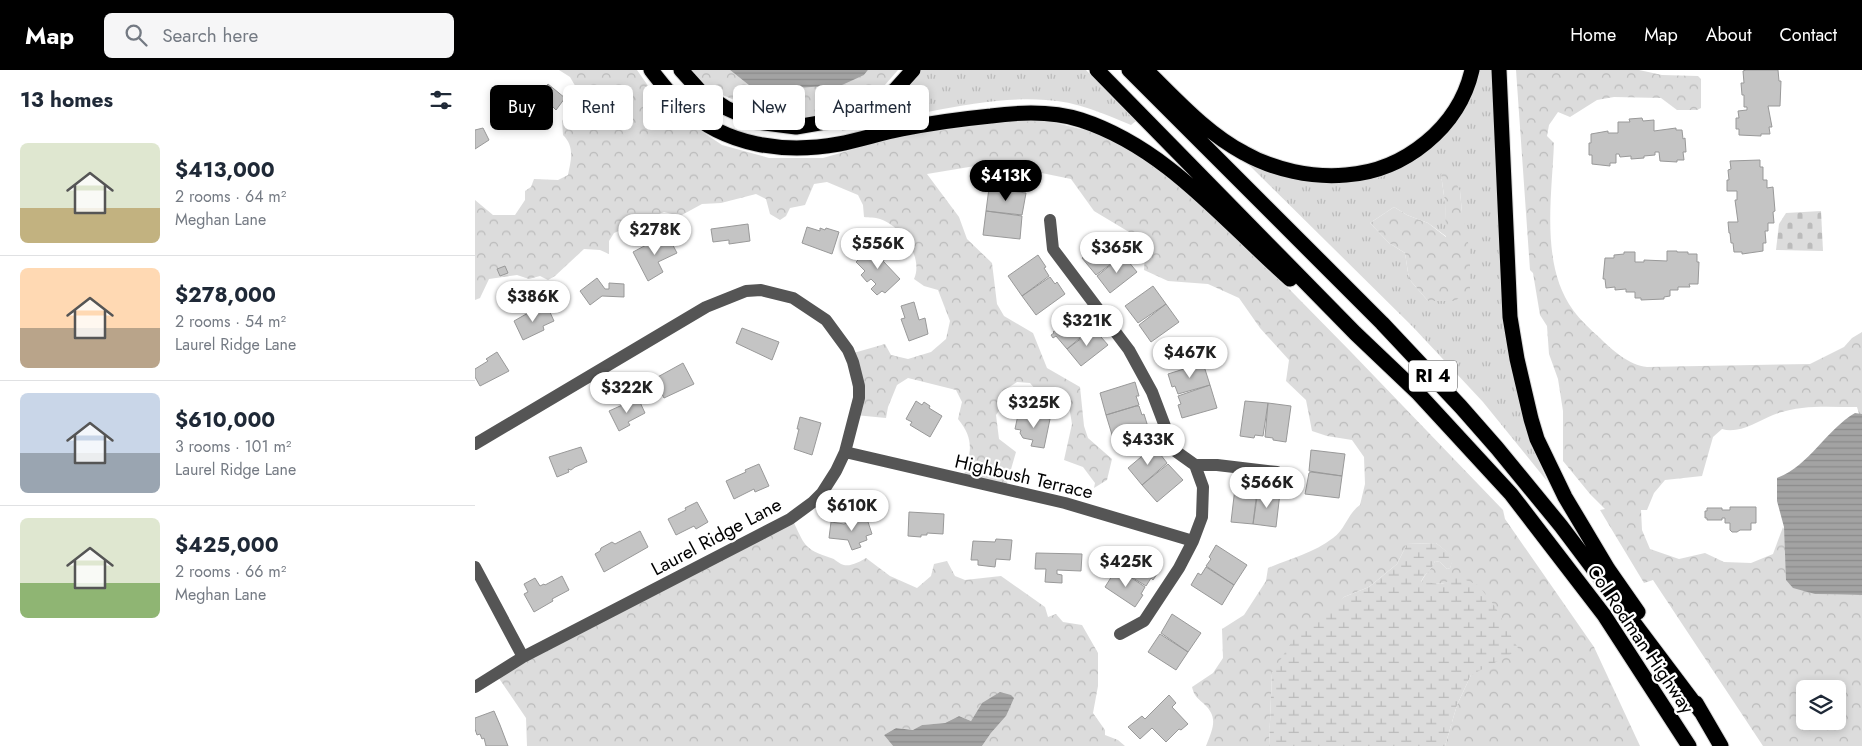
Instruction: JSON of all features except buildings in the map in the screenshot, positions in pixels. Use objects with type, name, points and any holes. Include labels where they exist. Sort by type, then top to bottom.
[{"type":"highway","points":[[651,70],[683,107],[708,125],[739,140],[756,145],[795,148],[837,144],[938,122],[1010,114],[1062,115],[1081,120],[1105,129],[1127,141],[1167,168],[1205,198],[1264,256],[1355,333]]},
{"type":"highway","points":[[681,70],[700,91],[726,108],[757,122],[796,127],[843,119],[872,108],[895,90],[913,70]]},
{"type":"highway","name":"RI 4","points":[[1097,70],[1355,333]]},
{"type":"highway","name":"RI 4","points":[[1129,70],[1433,376],[1497,448],[1561,526],[1701,712]]},
{"type":"highway","points":[[1146,70],[1208,130],[1242,153],[1261,162],[1286,170],[1319,175],[1347,175],[1386,165],[1424,145],[1440,131],[1457,108],[1472,70]]},
{"type":"highway","points":[[1499,70],[1509,317],[1517,359],[1537,439],[1565,497],[1608,569],[1675,667],[1701,712]]},
{"type":"highway","name":"Col Rodman Highway","points":[[1355,333],[1417,392],[1511,494],[1604,615],[1689,746]]},
{"type":"highway","name":"Col Rodman Highway","points":[[1701,712],[1721,746]]},
{"type":"street","points":[[1050,220],[1053,249],[1129,350],[1153,392],[1174,450],[1195,465],[1203,487],[1202,517],[1193,541],[1179,568],[1144,620],[1120,634]]},
{"type":"street","name":"Laurel Ridge Lane","points":[[475,444],[706,307],[736,293],[761,290],[793,298],[815,311],[834,329],[848,350],[856,374],[859,398],[845,452],[822,493],[813,502],[790,519],[523,657],[475,687]]},
{"type":"street","name":"Highbush Terrace","points":[[845,452],[1065,503],[1193,541]]},
{"type":"street","points":[[1195,465],[1217,465],[1277,472]]},
{"type":"street","points":[[475,566],[523,657]]},
{"type":"green space","points":[[559,70],[637,70],[647,85],[643,85],[643,130],[700,130],[722,145],[769,158],[823,158],[882,141],[936,131],[1036,118],[1093,132],[1146,155],[1236,235],[1503,510],[1505,519],[1594,647],[1640,746],[1445,746],[1457,705],[1471,675],[1478,585],[1421,583],[1435,561],[1440,562],[1447,569],[1450,568],[1453,557],[1436,543],[1407,544],[1397,564],[1369,587],[1344,597],[1272,673],[1269,746],[1206,746],[1213,718],[1208,708],[1196,696],[1192,687],[1213,673],[1223,658],[1222,629],[1244,615],[1266,581],[1268,568],[1318,548],[1341,531],[1352,512],[1360,505],[1365,484],[1364,457],[1352,440],[1327,436],[1312,431],[1306,400],[1286,381],[1289,360],[1260,328],[1239,298],[1208,284],[1168,281],[1144,270],[1145,254],[1134,235],[1094,211],[1071,179],[993,163],[927,174],[959,217],[967,239],[992,263],[997,304],[1004,316],[1033,333],[1047,368],[1080,387],[1084,426],[1088,438],[1112,459],[1107,480],[1094,488],[1095,483],[1083,467],[1064,460],[1072,424],[1069,406],[1036,390],[1030,383],[1017,382],[1005,390],[1004,404],[996,415],[999,439],[1016,452],[1005,490],[963,479],[970,448],[967,434],[958,419],[962,402],[956,390],[908,378],[897,385],[888,407],[886,418],[855,415],[850,354],[885,344],[891,355],[908,359],[931,352],[946,339],[950,321],[938,290],[924,286],[914,279],[916,261],[909,243],[903,235],[896,228],[878,218],[864,217],[863,205],[858,195],[827,182],[814,184],[805,205],[790,208],[786,216],[780,220],[770,214],[766,199],[756,194],[721,203],[702,204],[680,216],[664,212],[614,233],[609,241],[609,254],[600,250],[584,249],[555,276],[548,280],[540,276],[529,279],[517,275],[489,279],[480,298],[475,300],[475,200],[493,215],[515,215],[525,200],[525,191],[531,187],[534,179],[558,180],[568,175],[571,149],[563,135],[562,121],[563,119],[563,130],[633,130],[633,85],[575,85],[570,77]]},
{"type":"green space","points":[[690,70],[730,70],[749,85],[733,85],[733,99],[723,95],[723,85],[705,85]]},
{"type":"green space","points":[[868,70],[898,70],[885,85],[815,85],[815,117],[805,118],[805,85],[799,85],[864,75]]},
{"type":"green space","points":[[921,70],[1086,70],[1136,121],[1131,125],[1090,109],[1046,100],[996,101],[929,112],[929,85],[909,85]]},
{"type":"green space","points":[[1480,70],[1492,70],[1502,304],[1512,374],[1531,442],[1547,481],[1483,402],[1413,327],[1245,161],[1367,175],[1454,120],[1473,91]],"holes":[[[1441,174],[1460,191],[1462,213],[1428,301],[1409,279],[1405,253],[1389,243],[1370,223],[1394,207],[1407,215],[1428,223],[1447,237]]]},
{"type":"green space","points":[[1516,70],[1639,70],[1662,75],[1698,76],[1701,79],[1701,108],[1697,110],[1677,110],[1661,98],[1614,97],[1597,100],[1570,117],[1558,112],[1549,125],[1547,136],[1554,143],[1550,229],[1556,272],[1563,292],[1579,318],[1616,352],[1640,366],[1810,364],[1844,347],[1852,338],[1862,332],[1862,414],[1859,414],[1857,407],[1793,409],[1783,411],[1741,429],[1722,429],[1713,437],[1702,476],[1665,480],[1654,493],[1647,510],[1641,510],[1642,530],[1650,549],[1679,559],[1705,553],[1724,562],[1751,563],[1773,554],[1783,527],[1815,594],[1862,595],[1862,746],[1763,746],[1653,580],[1644,583],[1600,510],[1605,509],[1563,461],[1563,411],[1558,379],[1549,354],[1547,326],[1540,315],[1533,273],[1530,270]]},
{"type":"green space","points":[[1450,170],[1460,191],[1462,213],[1470,252],[1470,289],[1455,301],[1428,301],[1409,279],[1405,253],[1389,243],[1370,223],[1394,207],[1407,215],[1428,223],[1446,237],[1445,203],[1441,174]]},
{"type":"green space","points":[[1821,211],[1823,251],[1776,250],[1779,224],[1786,213]]},
{"type":"green space","points":[[792,519],[810,549],[841,564],[851,565],[866,558],[890,576],[917,588],[931,576],[934,564],[947,561],[955,576],[965,580],[1001,576],[1045,607],[1048,617],[1056,614],[1063,622],[1082,625],[1098,653],[1098,686],[1093,713],[1105,730],[1105,735],[1118,740],[1125,746],[982,746],[1006,716],[982,703],[971,721],[959,716],[945,723],[922,725],[914,730],[896,728],[884,735],[893,746],[527,746],[526,718],[496,674]]},
{"type":"green space","points":[[1436,543],[1454,557],[1450,568],[1447,569],[1440,562],[1435,561],[1421,582],[1443,584],[1456,576],[1478,585],[1494,605],[1519,650],[1471,675],[1457,705],[1445,746],[1269,746],[1272,673],[1296,635],[1344,597],[1369,587],[1397,564],[1407,544]]},
{"type":"shaded area","points":[[730,70],[868,70],[864,75],[842,85],[815,85],[815,87],[805,87],[805,85],[749,85]]},
{"type":"shaded area","points":[[1855,413],[1862,414],[1862,595],[1815,594],[1793,588],[1786,580],[1784,527],[1777,501],[1777,478],[1799,465],[1835,429]]},
{"type":"shaded area","points":[[1000,692],[1011,695],[1014,698],[1006,716],[982,746],[893,746],[884,735],[896,728],[913,730],[922,725],[945,723],[959,716],[971,721],[982,703]]}]
